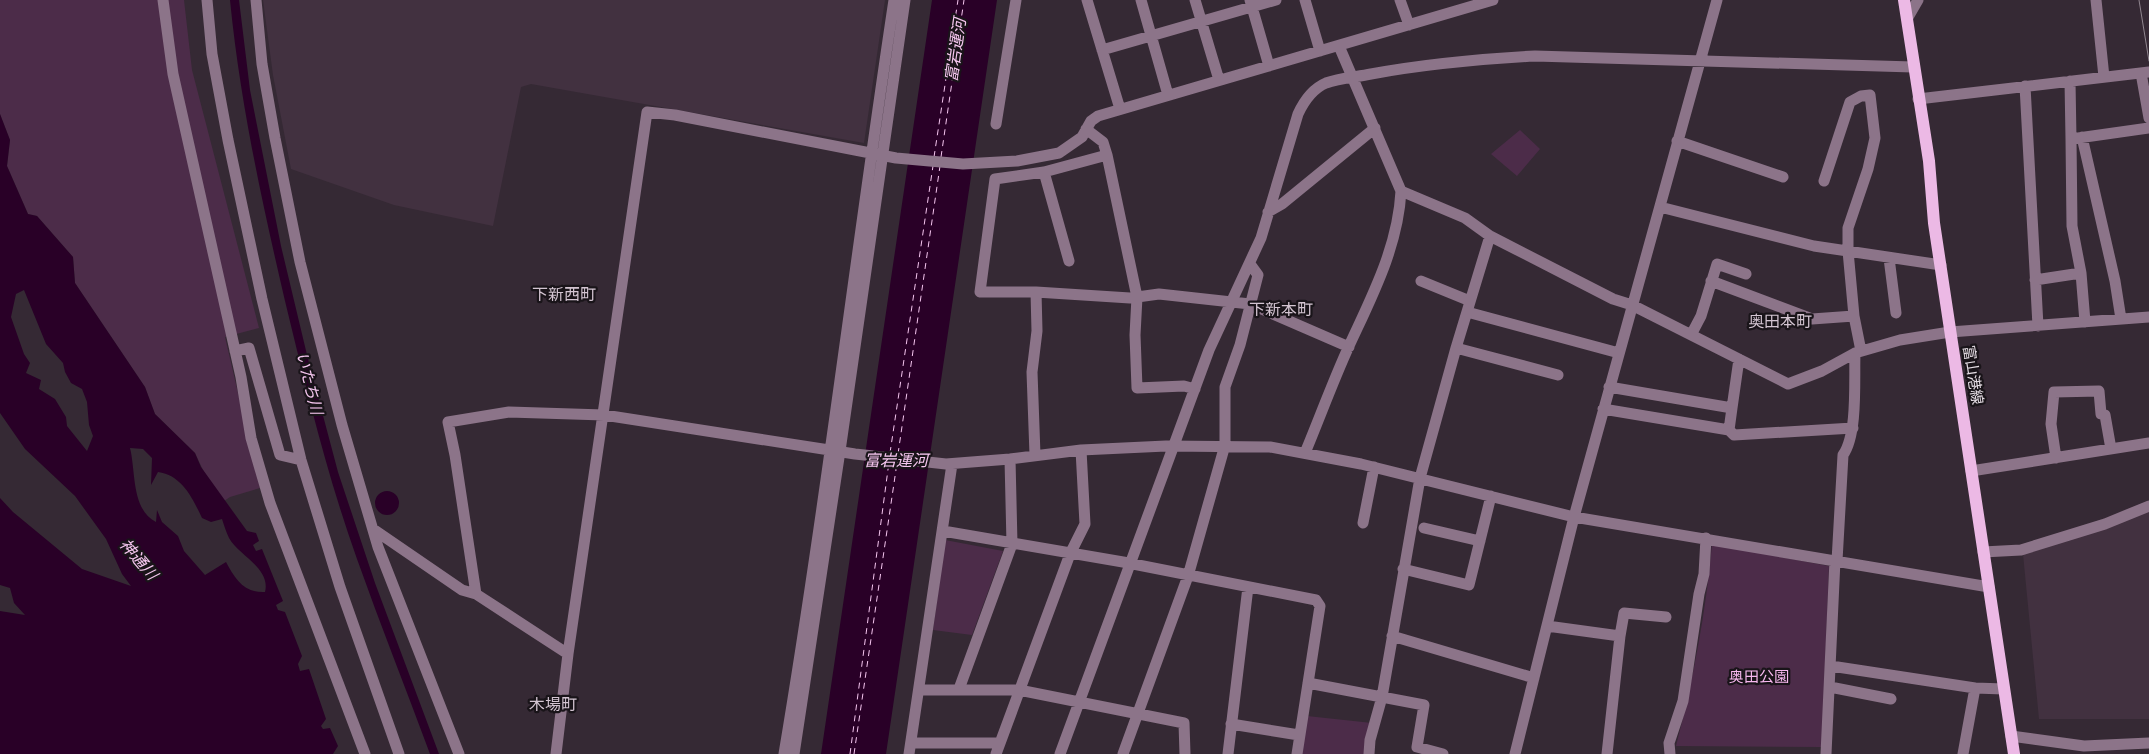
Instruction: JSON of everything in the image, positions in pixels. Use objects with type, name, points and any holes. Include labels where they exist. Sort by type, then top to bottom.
[{"type":"main road","name":"富山港線","points":[[1904,0],[1929,161],[1934,223],[1940,265],[2014,754]]},
{"type":"street","points":[[163,0],[173,74],[235,351],[251,438],[270,503],[365,754]]},
{"type":"street","points":[[207,0],[212,54],[229,148],[301,460],[340,587],[399,754]]},
{"type":"street","points":[[256,0],[262,64],[300,262],[342,425],[378,547],[459,754]]},
{"type":"street","points":[[794,754],[877,153],[894,0]]},
{"type":"street","points":[[877,153],[905,0]]},
{"type":"street","points":[[996,124],[1016,0]]},
{"type":"street","points":[[1088,0],[1120,109]]},
{"type":"street","points":[[1141,0],[1168,95]]},
{"type":"street","points":[[1195,0],[1219,80]]},
{"type":"street","points":[[1102,50],[1201,21],[1251,3],[1276,0]]},
{"type":"street","points":[[1305,0],[1320,51]]},
{"type":"street","points":[[1400,0],[1409,25]]},
{"type":"street","points":[[556,754],[568,654],[647,112],[675,115],[896,158],[963,164],[998,163],[1059,153],[1082,137],[1091,121],[1098,116],[1493,0]]},
{"type":"street","points":[[1515,754],[1574,516],[1717,0]]},
{"type":"street","points":[[1907,20],[1918,0]]},
{"type":"street","points":[[2096,0],[2104,77]]},
{"type":"street","points":[[1251,3],[1270,66]]},
{"type":"street","points":[[1305,453],[1349,346],[1385,268],[1401,191],[1339,46]]},
{"type":"street","points":[[1060,754],[1209,350],[1250,264],[1303,103],[1314,90],[1326,83],[1352,78],[1483,59],[1536,56],[1913,67]]},
{"type":"street","points":[[1918,99],[2145,72],[2149,118]]},
{"type":"street","points":[[2070,81],[2077,138],[2115,281],[2120,319]]},
{"type":"street","points":[[2024,86],[2038,326]]},
{"type":"street","points":[[1824,181],[1850,102],[1861,96],[1870,95],[1875,138],[1868,169],[1848,228],[1848,251],[1858,352],[1853,428],[1848,448],[1843,455],[1826,754]]},
{"type":"street","points":[[1268,212],[1282,204],[1374,128]]},
{"type":"street","points":[[2077,138],[2149,128]]},
{"type":"street","points":[[1086,130],[1103,142],[1108,155],[1137,297],[1135,335],[1137,388],[1184,386],[1195,389]]},
{"type":"street","points":[[2077,138],[2072,226],[2081,274],[2085,322]]},
{"type":"street","points":[[1677,141],[1783,177]]},
{"type":"street","points":[[1108,155],[1044,172],[995,179],[980,292],[1036,292],[1106,297],[1137,297],[1159,294],[1232,301],[1250,304],[1349,346]]},
{"type":"street","points":[[1044,172],[1069,261]]},
{"type":"street","points":[[1401,191],[1465,218],[1490,236],[1613,299],[1632,305],[1788,384],[1822,371],[1858,352],[1900,340],[1950,332],[2149,316]]},
{"type":"street","points":[[1660,206],[1814,246],[1940,265]]},
{"type":"street","points":[[1369,754],[1370,740],[1382,697],[1420,478],[1468,306],[1490,236]]},
{"type":"street","points":[[1889,258],[1896,313]]},
{"type":"street","points":[[1123,754],[1188,576],[1225,446],[1225,387],[1240,345],[1258,275],[1250,264]]},
{"type":"street","points":[[1691,335],[1701,316],[1717,264],[1746,274]]},
{"type":"street","points":[[2035,280],[2081,274]]},
{"type":"street","points":[[1421,281],[1468,306],[1619,352]]},
{"type":"street","points":[[1712,281],[1812,319],[1854,316]]},
{"type":"street","points":[[1035,455],[1032,372],[1037,331],[1036,292]]},
{"type":"street","points":[[235,351],[248,348],[280,455],[301,460]]},
{"type":"street","points":[[1456,348],[1558,375]]},
{"type":"street","points":[[1729,430],[1739,359]]},
{"type":"street","points":[[1609,388],[1732,408]]},
{"type":"street","points":[[2056,458],[2051,424],[2054,392],[2099,391],[2102,414],[2105,415],[2111,449]]},
{"type":"street","points":[[1603,409],[1729,430],[1734,435],[1853,428]]},
{"type":"street","points":[[476,594],[455,455],[448,422],[509,412],[604,415],[855,454],[952,464],[1081,450],[1174,446],[1270,447],[1374,467],[1574,516],[1989,587]]},
{"type":"street","points":[[1971,471],[2149,443]]},
{"type":"street","points":[[952,464],[910,748],[998,748],[1070,554],[1085,524],[1081,450]]},
{"type":"street","points":[[784,754],[835,451]]},
{"type":"street","points":[[959,689],[1012,544],[1010,459]]},
{"type":"street","points":[[1363,524],[1374,467]]},
{"type":"street","points":[[1403,569],[1469,585],[1491,496]]},
{"type":"street","points":[[1983,552],[2021,550],[2105,524],[2149,506]]},
{"type":"street","points":[[1424,528],[1480,541]]},
{"type":"street","points":[[373,529],[462,590],[476,594],[568,654]]},
{"type":"street","points":[[943,531],[1130,564],[1316,600],[1320,606],[1297,754]]},
{"type":"street","points":[[1670,754],[1669,743],[1683,701],[1699,594],[1704,574],[1706,538]]},
{"type":"street","points":[[1228,754],[1248,586]]},
{"type":"street","points":[[1607,754],[1624,613],[1666,618]]},
{"type":"street","points":[[1547,626],[1620,636]]},
{"type":"street","points":[[1392,636],[1534,678]]},
{"type":"street","points":[[1830,666],[1975,688],[2004,689]]},
{"type":"street","points":[[1308,683],[1424,705],[1417,747],[1443,754]]},
{"type":"street","points":[[1830,687],[1891,699]]},
{"type":"street","points":[[1963,754],[1975,688]]},
{"type":"street","points":[[919,690],[1019,690],[1184,723],[1185,754]]},
{"type":"street","points":[[1231,724],[1299,734]]},
{"type":"street","points":[[2011,736],[2120,749],[2149,743]]},
{"type":"shaded area","points":[[263,0],[885,0],[864,143],[531,84],[521,87],[493,226],[394,205],[291,169],[273,75]]},
{"type":"shaded area","points":[[2149,510],[2149,719],[2039,719],[2023,554]]},
{"type":"green space","points":[[0,0],[184,0],[192,70],[259,328],[225,337],[260,488],[230,497],[224,501],[204,472],[195,453],[155,414],[145,387],[75,283],[73,257],[37,216],[28,214],[7,166],[10,140],[0,114]]},
{"type":"green space","points":[[1520,130],[1540,149],[1517,176],[1491,154]]},
{"type":"green space","points":[[945,540],[1003,551],[972,635],[933,630]]},
{"type":"green space","name":"奥田公園","points":[[1712,544],[1829,566],[1822,747],[1676,746],[1698,646]]},
{"type":"green space","points":[[1307,716],[1372,723],[1365,754],[1301,754]]},
{"type":"water","name":"いたち川","points":[[230,0],[239,0],[250,90],[281,246],[338,472],[375,583],[439,754],[430,754],[384,632],[346,527],[318,431],[285,301],[260,189],[246,114]]},
{"type":"water","name":"富岩運河","points":[[932,0],[997,0],[886,754],[821,754]]},
{"type":"water","name":"神通川","points":[[0,114],[10,140],[7,166],[28,214],[37,216],[73,257],[75,283],[145,387],[155,414],[195,453],[201,467],[247,531],[256,533],[259,541],[253,545],[256,551],[262,549],[283,601],[276,605],[278,610],[285,612],[302,656],[298,664],[300,671],[309,669],[326,719],[321,726],[323,729],[330,728],[338,746],[333,754],[0,754],[0,611],[25,615],[14,603],[10,588],[0,585],[0,498],[13,512],[82,569],[131,586],[122,574],[106,539],[75,496],[25,449],[0,413]],"holes":[[[24,290],[46,344],[63,363],[71,383],[82,389],[87,402],[89,425],[93,436],[87,451],[67,426],[66,417],[55,399],[39,389],[41,380],[26,373],[30,363],[24,354],[11,317],[16,294]],[[130,448],[143,449],[152,458],[151,485],[158,472],[166,474],[174,478],[186,489],[202,518],[211,522],[222,519],[228,536],[234,545],[259,569],[266,584],[265,592],[251,590],[241,584],[226,562],[205,575],[184,551],[178,536],[162,522],[157,510],[156,522],[148,516],[138,499]]]},
{"type":"water","points":[[387,491],[396,494],[399,503],[396,512],[387,515],[378,512],[375,503],[378,494]]},
{"type":"ferry route","points":[[934,157],[958,0]]},
{"type":"ferry route","points":[[941,157],[964,0]]},
{"type":"ferry route","points":[[890,453],[933,166]]},
{"type":"ferry route","points":[[898,454],[940,166]]},
{"type":"ferry route","points":[[850,754],[889,462]]},
{"type":"ferry route","points":[[854,754],[897,463]]},
{"type":"tram line","points":[[2139,0],[2149,61]]},
{"type":"district","name":"下新西町","points":[[564,294]]},
{"type":"district","name":"下新本町","points":[[1281,309]]},
{"type":"district","name":"奥田本町","points":[[1780,321]]},
{"type":"district","name":"木場町","points":[[553,704]]}]
